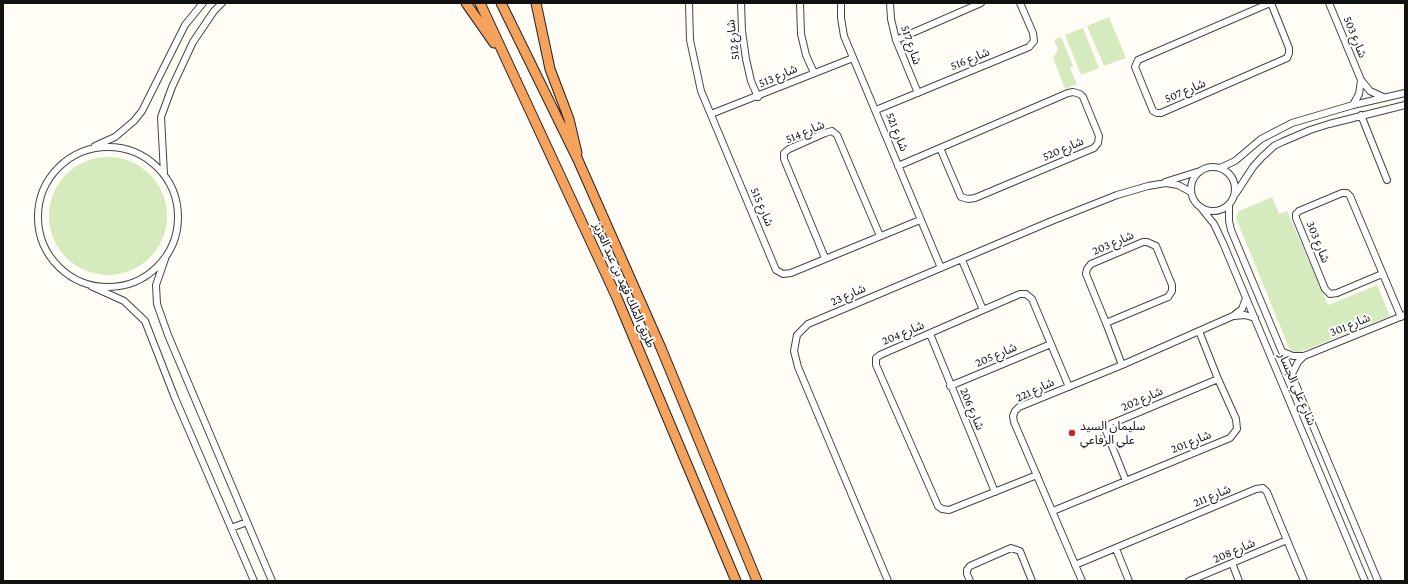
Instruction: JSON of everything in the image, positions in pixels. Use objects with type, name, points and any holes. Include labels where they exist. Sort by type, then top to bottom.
[{"type":"highway","points":[[466,3],[511,70]]},
{"type":"highway","name":"طريق الملك فهد بن عبد العزيز","points":[[480,3],[617,298],[736,581]]},
{"type":"highway","name":"طريق الملك فهد بن عبد العزيز","points":[[501,3],[578,160],[661,348],[757,581]]},
{"type":"highway","points":[[536,3],[546,56],[572,128],[578,160]]},
{"type":"street","points":[[203,3],[185,25],[142,111],[134,121],[115,138],[80,152],[53,172],[44,186],[39,202],[38,220],[41,238],[48,254],[60,268],[71,276],[124,302],[145,320],[175,398],[254,581]]},
{"type":"street","points":[[164,174],[162,117],[172,87],[193,42],[214,11],[222,3]]},
{"type":"street","name":"شارع 515","points":[[689,3],[690,40],[701,91],[776,270],[783,274],[791,273],[920,220]]},
{"type":"street","name":"شارع 512","points":[[741,3],[742,31],[746,60],[758,96]]},
{"type":"street","points":[[800,3],[799,13],[803,41],[806,55],[814,73]]},
{"type":"street","name":"شارع 521","points":[[841,3],[841,18],[844,36],[852,58],[876,110],[920,220],[942,268]]},
{"type":"street","name":"شارع 517","points":[[890,3],[891,19],[896,40],[918,93]]},
{"type":"street","points":[[896,40],[981,3]]},
{"type":"street","name":"شارع 516","points":[[876,110],[1029,47],[1034,41],[1033,33],[1020,3]]},
{"type":"street","name":"شارع 507","points":[[1270,3],[1288,46],[1289,53],[1287,58],[1161,113],[1153,111],[1135,67],[1138,60],[1270,3]]},
{"type":"street","name":"شارع 503","points":[[1329,3],[1361,80],[1370,91],[1384,97]]},
{"type":"street","name":"شارع 513","points":[[711,114],[852,58]]},
{"type":"street","points":[[1353,105],[1359,94],[1361,80]]},
{"type":"street","name":"شارع 520","points":[[898,166],[1068,93],[1073,92],[1080,94],[1083,97],[1099,136],[1098,143],[1094,148],[975,198],[968,199],[961,197],[940,148]]},
{"type":"street","points":[[1220,168],[1235,161],[1261,139],[1282,127],[1353,105],[1405,93]]},
{"type":"street","points":[[1236,193],[1234,180],[1231,175],[1226,170],[1214,167],[1201,170],[1193,180],[1191,192],[1194,200],[1202,209],[1216,212],[1229,205],[1234,200],[1236,193],[1253,167],[1274,146],[1291,137],[1310,130],[1361,115],[1405,105]]},
{"type":"street","points":[[1361,115],[1387,180]]},
{"type":"street","name":"شارع 514","points":[[825,258],[784,160],[784,153],[789,149],[825,133],[832,131],[838,135],[880,236]]},
{"type":"street","points":[[80,152],[98,147],[117,147],[135,152],[151,161],[164,174],[172,187],[177,200],[177,230],[173,244],[166,256],[156,285],[157,304],[168,336],[272,581]]},
{"type":"street","name":"شارع 23","points":[[888,581],[798,367],[794,350],[797,335],[808,324],[1054,220],[1110,198],[1201,170]]},
{"type":"street","name":"شارع 23","points":[[1158,184],[1178,185],[1191,192]]},
{"type":"street","name":"شارع 303","points":[[1382,274],[1336,293],[1330,294],[1325,289],[1296,218],[1296,214],[1299,211],[1342,193],[1347,193],[1350,196],[1382,274],[1403,316]]},
{"type":"street","name":"شارع علي الجسار","points":[[1229,205],[1231,230],[1378,581]]},
{"type":"street","name":"شارع علي الجسار","points":[[1202,209],[1219,233],[1365,581]]},
{"type":"street","name":"شارع 203","points":[[1106,323],[1168,297],[1172,291],[1172,285],[1156,246],[1143,242],[1091,264],[1087,269],[1086,274],[1122,365]]},
{"type":"street","points":[[85,283],[107,287],[130,283],[150,273],[166,256]]},
{"type":"street","points":[[962,260],[983,310]]},
{"type":"street","name":"شارع 204","points":[[1037,475],[949,510],[942,509],[938,506],[876,365],[876,358],[1020,294],[1026,294],[1032,299],[1068,387]]},
{"type":"street","name":"شارع 221","points":[[1082,581],[1014,422],[1013,416],[1015,411],[1019,407],[1122,365],[1233,316],[1242,309],[1246,298]]},
{"type":"street","name":"شارع 221","points":[[1233,316],[1245,315],[1255,318]]},
{"type":"street","name":"شارع 301","points":[[1304,356],[1403,316]]},
{"type":"street","name":"شارع 201","points":[[1053,511],[1230,438],[1237,429],[1236,419],[1199,331]]},
{"type":"street","name":"شارع 206","points":[[930,334],[950,386],[995,492]]},
{"type":"street","name":"شارع 205","points":[[950,386],[1051,344]]},
{"type":"street","points":[[1283,352],[1293,356],[1304,356]]},
{"type":"street","points":[[1292,374],[1298,362],[1304,356]]},
{"type":"street","name":"شارع 202","points":[[1126,481],[1106,431],[1107,427],[1218,379]]},
{"type":"street","points":[[1298,421],[1305,421],[1310,416]]},
{"type":"street","points":[[1309,447],[1315,443],[1321,443]]},
{"type":"street","name":"شارع 211","points":[[1076,565],[1256,489],[1263,488],[1267,492],[1304,581]]},
{"type":"street","points":[[231,528],[247,522]]},
{"type":"street","name":"شارع 208","points":[[1189,581],[1287,540]]},
{"type":"street","points":[[970,581],[967,570],[970,566],[1011,548],[1020,551],[1032,581]]},
{"type":"street","points":[[1116,549],[1129,581]]},
{"type":"street","points":[[1232,564],[1239,581]]},
{"type":"green space","points":[[1109,17],[1126,58],[1104,66],[1087,26]]},
{"type":"green space","points":[[1083,28],[1099,68],[1081,75],[1065,35]]},
{"type":"green space","points":[[1061,37],[1073,66],[1070,68],[1077,84],[1065,89],[1053,58],[1058,49],[1054,40]]},
{"type":"green space","points":[[108,157],[131,161],[150,174],[163,193],[167,216],[163,239],[150,258],[131,271],[108,275],[85,271],[66,258],[53,239],[49,216],[53,193],[66,174],[85,161]]},
{"type":"green space","points":[[1272,197],[1279,214],[1287,211],[1328,305],[1377,285],[1390,316],[1300,352],[1295,352],[1289,348],[1236,218],[1239,211]]},
{"type":"place","name":"سليمان السيد علي الرفاعي","points":[[1072,433]]}]
